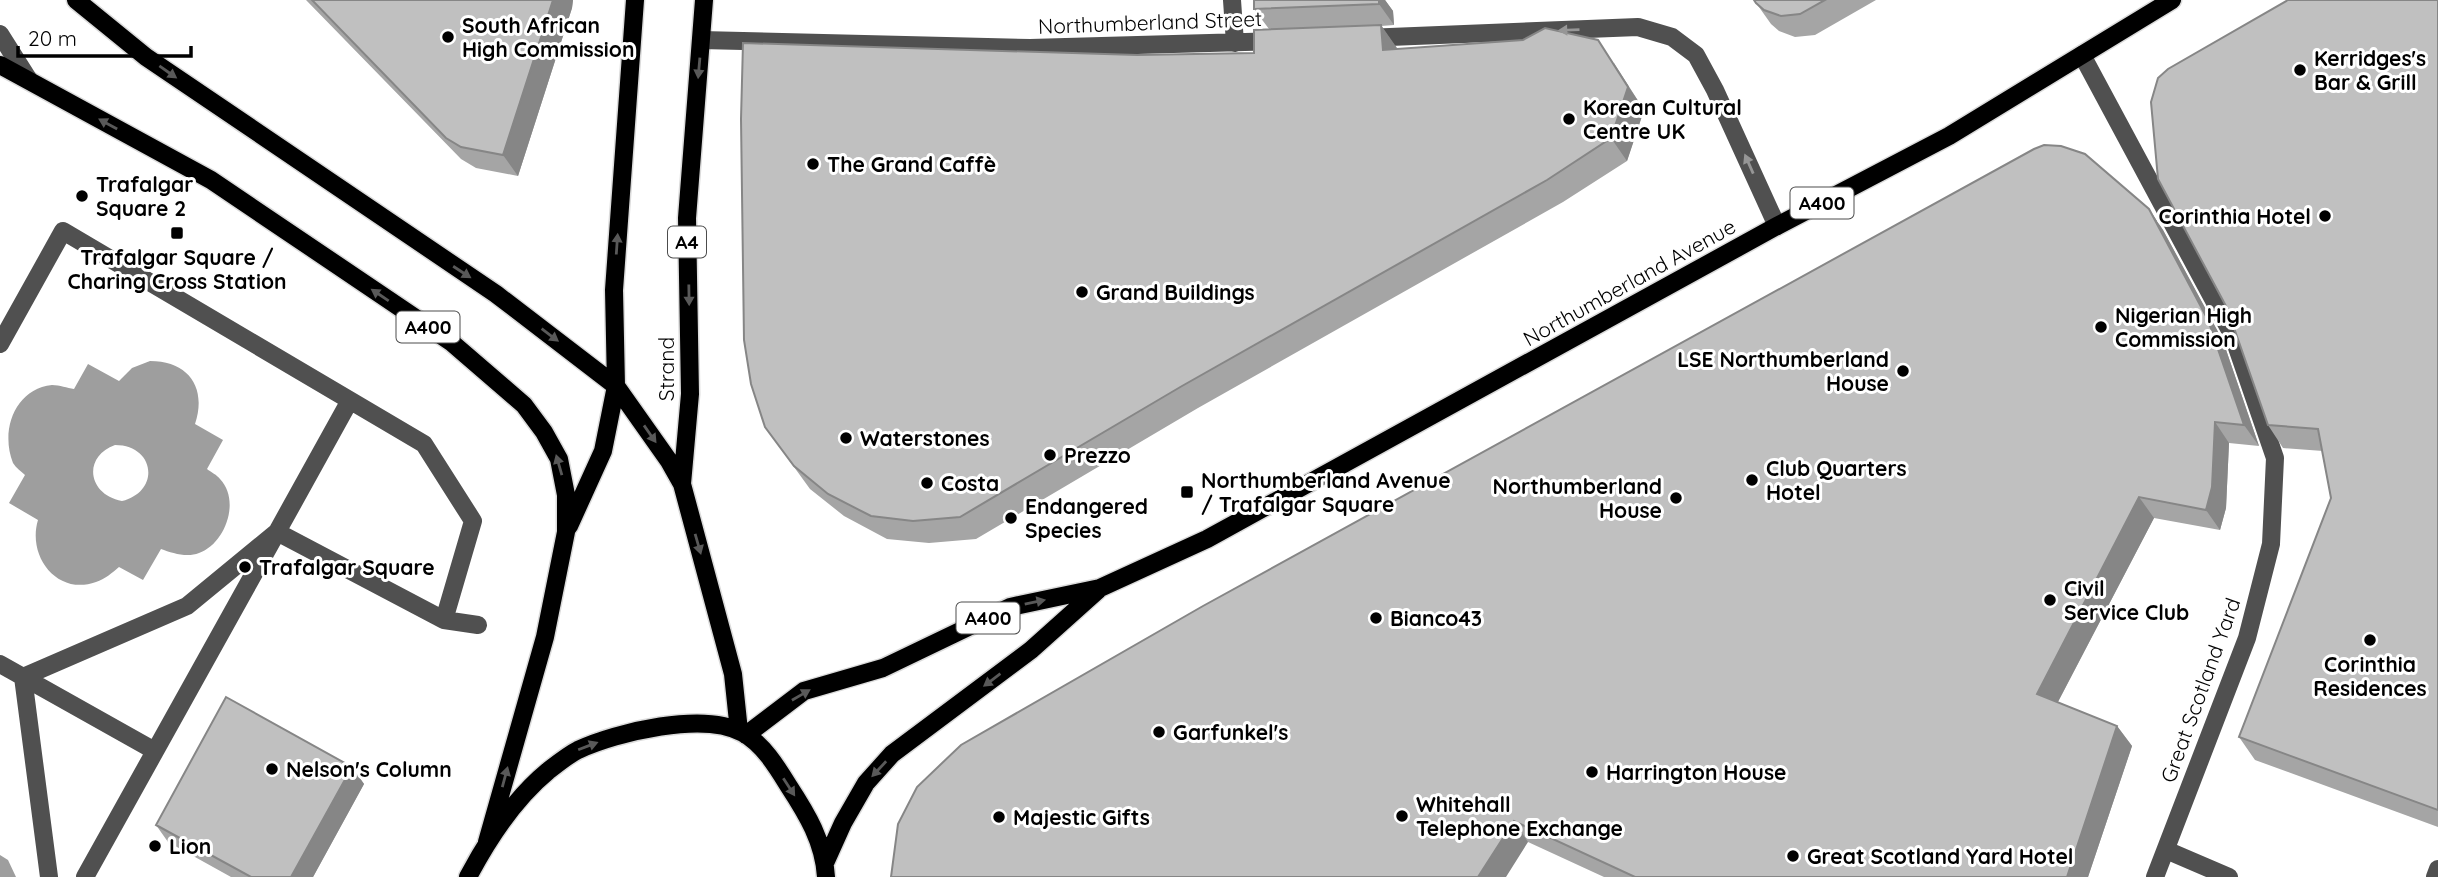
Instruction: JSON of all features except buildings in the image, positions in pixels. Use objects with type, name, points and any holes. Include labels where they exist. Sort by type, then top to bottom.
[{"type":"main road","points":[[76,0],[146,57],[496,294],[616,386],[682,484]]},
{"type":"main road","points":[[487,842],[545,637],[566,533],[603,452],[616,386],[614,290],[635,0]]},
{"type":"main road","name":"Strand","points":[[704,0],[687,218],[690,394],[682,484],[733,674],[742,733]]},
{"type":"main road","name":"Northumberland Avenue","points":[[742,733],[804,691],[883,667],[1010,607],[1100,588],[1207,539],[1777,226],[1938,142],[2172,0]]},
{"type":"main road","name":"A400","points":[[0,65],[211,180],[451,342],[485,370],[524,405],[559,459],[566,495],[566,533]]},
{"type":"main road","name":"Northumberland Avenue","points":[[825,870],[843,823],[866,783],[892,754],[1031,650],[1100,588]]},
{"type":"main road","points":[[468,877],[487,842],[516,804],[547,772],[577,751],[635,731],[699,724],[721,726],[742,733],[759,746],[802,806],[816,832],[825,870]]},
{"type":"street","points":[[1232,1],[1235,43]]},
{"type":"street","points":[[1353,38],[1638,27],[1672,37],[1696,55],[1715,90],[1777,226]]},
{"type":"street","points":[[0,34],[29,80]]},
{"type":"street","name":"Northumberland Street","points":[[701,40],[1042,48],[1300,40]]},
{"type":"street","name":"Great Scotland Yard","points":[[2082,55],[2233,336],[2275,458],[2271,544],[2247,638],[2155,877]]},
{"type":"street","points":[[0,344],[63,231],[424,444],[473,521],[444,620]]},
{"type":"street","points":[[85,877],[349,402]]},
{"type":"street","points":[[277,532],[444,620],[478,625]]},
{"type":"street","points":[[23,677],[187,606],[277,532]]},
{"type":"street","points":[[0,664],[155,751]]},
{"type":"street","points":[[23,677],[49,877]]},
{"type":"street","points":[[2166,850],[2229,877]]},
{"type":"street","points":[[2435,877],[2438,869]]},
{"type":"shaded area","points":[[150,361],[164,362],[185,371],[192,379],[199,399],[195,424],[223,440],[207,469],[219,478],[226,488],[229,499],[227,521],[216,541],[199,553],[185,555],[161,549],[143,580],[119,567],[96,582],[82,585],[69,583],[48,570],[41,559],[36,534],[38,520],[9,503],[25,475],[13,463],[9,450],[10,425],[14,413],[28,394],[52,385],[74,389],[88,364],[119,381],[132,368]],"holes":[[[115,445],[138,452],[145,460],[147,479],[135,496],[122,501],[102,491],[93,475],[97,458],[104,451]]]},
{"type":"shaded area","points":[[0,855],[8,860],[16,877],[0,877]]},
{"type":"place","name":"South African High Commission","points":[[448,37]]},
{"type":"place","name":"Kerridges's Bar & Grill","points":[[2300,70]]},
{"type":"place","name":"Korean Cultural Centre UK","points":[[1569,119]]},
{"type":"place","name":"The Grand Caffè","points":[[813,164]]},
{"type":"place","name":"Trafalgar Square 2","points":[[82,196]]},
{"type":"place","name":"Corinthia Hotel","points":[[2325,216]]},
{"type":"place","name":"Trafalgar Square / Charing Cross Station","points":[[177,233]]},
{"type":"place","name":"Grand Buildings","points":[[1082,292]]},
{"type":"place","name":"Nigerian High Commission","points":[[2101,327]]},
{"type":"place","name":"LSE Northumberland House","points":[[1903,371]]},
{"type":"place","name":"Waterstones","points":[[846,438]]},
{"type":"place","name":"Prezzo","points":[[1050,455]]},
{"type":"place","name":"Club Quarters Hotel","points":[[1752,480]]},
{"type":"place","name":"Costa","points":[[927,483]]},
{"type":"place","name":"Northumberland Avenue / Trafalgar Square","points":[[1187,492]]},
{"type":"place","name":"Northumberland House","points":[[1676,498]]},
{"type":"place","name":"Endangered Species","points":[[1011,518]]},
{"type":"place","name":"Trafalgar Square","points":[[245,567]]},
{"type":"place","name":"Civil Service Club","points":[[2050,600]]},
{"type":"place","name":"Bianco43","points":[[1376,618]]},
{"type":"place","name":"Corinthia Residences","points":[[2370,640]]},
{"type":"place","name":"Garfunkel's","points":[[1159,732]]},
{"type":"place","name":"Nelson's Column","points":[[272,769]]},
{"type":"place","name":"Harrington House","points":[[1592,772]]},
{"type":"place","name":"Whitehall Telephone Exchange","points":[[1402,816]]},
{"type":"place","name":"Majestic Gifts","points":[[999,817]]},
{"type":"place","name":"Lion","points":[[155,846]]},
{"type":"place","name":"Great Scotland Yard Hotel","points":[[1793,856]]}]
